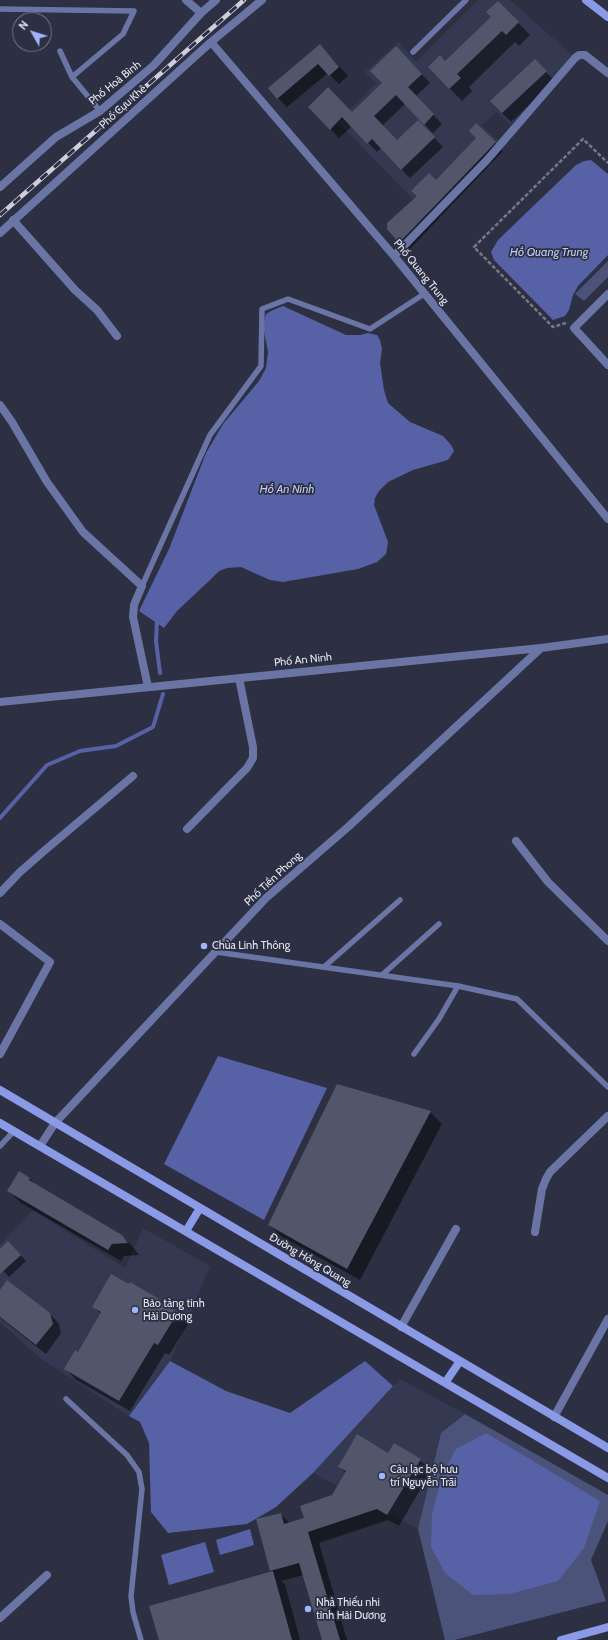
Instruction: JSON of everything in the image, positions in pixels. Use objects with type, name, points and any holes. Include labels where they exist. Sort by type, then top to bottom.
[{"type":"street","points":[[186,0],[202,14]]},
{"type":"street","name":"Phố Hoà Bình","points":[[0,187],[56,137],[100,111],[154,65],[216,0]]},
{"type":"street","name":"Phố Cựu Khê","points":[[0,233],[211,42],[262,0]]},
{"type":"street","points":[[586,0],[608,17]]},
{"type":"street","name":"Phố Quang Trung","points":[[211,42],[394,256],[608,519]]},
{"type":"street","points":[[394,256],[487,160],[575,58],[579,55],[585,55],[608,73]]},
{"type":"street","points":[[13,220],[75,290],[97,310],[117,336]]},
{"type":"street","points":[[608,294],[574,328],[608,365]]},
{"type":"street","points":[[0,405],[12,422],[47,482],[83,532],[142,586],[134,605],[133,617],[148,687]]},
{"type":"street","name":"Phố An Ninh","points":[[0,702],[541,648],[608,638]]},
{"type":"street","name":"Phố Tiền Phong","points":[[40,1146],[55,1123],[266,898],[348,827],[541,648]]},
{"type":"street","points":[[187,829],[247,768],[253,758],[253,748],[239,678]]},
{"type":"street","points":[[0,893],[20,872],[133,776]]},
{"type":"street","points":[[516,842],[548,882],[608,941]]},
{"type":"street","points":[[0,924],[50,962],[0,1054]]},
{"type":"street","name":"Đường Hồng Quang","points":[[0,1090],[608,1448]]},
{"type":"street","points":[[535,1232],[542,1189],[550,1172],[608,1116]]},
{"type":"street","points":[[0,1123],[608,1478]]},
{"type":"street","points":[[186,1232],[200,1208]]},
{"type":"street","points":[[402,1327],[456,1229]]},
{"type":"street","points":[[554,1417],[608,1319]]},
{"type":"street","points":[[445,1383],[460,1361]]},
{"type":"street","points":[[0,1618],[47,1575]]},
{"type":"street","points":[[561,1640],[608,1627]]},
{"type":"lane","points":[[413,52],[466,0]]},
{"type":"lane","points":[[0,10],[134,11],[123,34],[72,77]]},
{"type":"lane","points":[[60,51],[72,77],[100,111]]},
{"type":"lane","points":[[142,586],[210,435],[261,366],[262,309],[288,299],[370,329],[424,294]]},
{"type":"lane","points":[[324,967],[400,900]]},
{"type":"lane","points":[[382,975],[439,924]]},
{"type":"lane","points":[[216,952],[458,986],[517,999],[608,1087]]},
{"type":"lane","points":[[414,1054],[439,1019],[458,986]]},
{"type":"lane","points":[[0,1146],[14,1132]]},
{"type":"lane","points":[[66,1399],[128,1455],[139,1472],[142,1489],[131,1596],[133,1612],[141,1640]]},
{"type":"path","points":[[584,318],[553,327],[474,247],[582,139],[608,163]]},
{"type":"shaded area","points":[[478,0],[510,0],[573,56],[511,125],[496,112],[481,125],[499,141],[430,217],[338,122],[376,83],[365,72],[399,42],[416,62]]},
{"type":"shaded area","points":[[608,261],[608,277],[584,301],[575,294]]},
{"type":"shaded area","points":[[33,1210],[125,1268],[143,1228],[210,1266],[170,1361],[129,1416],[40,1358],[0,1322],[0,1245]]},
{"type":"shaded area","points":[[400,1379],[465,1414],[441,1433],[418,1529],[313,1473]]},
{"type":"shaded area","points":[[465,1414],[608,1495],[608,1521],[591,1560],[606,1601],[454,1640],[445,1640],[418,1529],[441,1433]]},
{"type":"water","name":"Hồ Quang Trung","points":[[591,160],[608,174],[608,255],[578,286],[573,295],[569,310],[565,316],[553,320],[494,260],[491,252],[498,240],[576,165],[584,161]]},
{"type":"water","name":"Hồ An Ninh","points":[[283,306],[346,335],[360,335],[368,333],[377,335],[382,349],[380,363],[384,390],[388,403],[410,422],[443,436],[454,451],[448,460],[413,470],[388,482],[379,491],[375,498],[374,505],[388,542],[386,554],[377,562],[358,569],[283,582],[270,580],[241,567],[227,568],[219,571],[177,611],[164,628],[139,611],[169,549],[206,453],[223,424],[259,381],[266,368],[268,352],[263,326],[266,314]]},
{"type":"water","points":[[218,1056],[327,1088],[264,1220],[164,1164]]},
{"type":"water","points":[[170,1361],[226,1391],[290,1413],[365,1361],[393,1386],[313,1473],[276,1507],[247,1524],[168,1533],[151,1512],[149,1443],[140,1422],[129,1416]]},
{"type":"water","points":[[486,1433],[600,1501],[584,1548],[558,1581],[509,1594],[473,1595],[445,1573],[431,1547],[432,1513],[443,1474],[456,1449]]},
{"type":"water","points":[[250,1529],[254,1545],[220,1555],[216,1540]]},
{"type":"water","points":[[205,1542],[214,1572],[169,1585],[161,1555]]},
{"type":"building","points":[[498,1],[519,22],[506,35],[502,31],[457,74],[461,78],[449,89],[428,67],[440,55],[445,61],[491,17],[486,12]]},
{"type":"building","points":[[320,44],[339,67],[329,76],[318,64],[277,99],[268,88]]},
{"type":"building","points":[[396,46],[422,74],[408,87],[434,114],[424,125],[396,95],[374,116],[397,140],[418,120],[435,137],[401,170],[372,139],[367,144],[342,117],[330,130],[308,107],[328,87],[352,112],[382,83],[370,71]]},
{"type":"building","points":[[535,59],[547,71],[502,113],[490,101]]},
{"type":"building","points":[[476,123],[496,142],[399,243],[387,229],[387,223],[417,196],[411,191],[429,173],[436,180],[476,138],[469,131]]},
{"type":"building","points":[[337,1084],[431,1111],[347,1269],[268,1225]]},
{"type":"building","points":[[19,1171],[30,1178],[29,1180],[122,1235],[128,1243],[112,1244],[108,1250],[7,1191]]},
{"type":"building","points":[[8,1241],[21,1255],[0,1274],[0,1249]]},
{"type":"building","points":[[111,1274],[129,1284],[130,1282],[178,1312],[158,1345],[154,1343],[119,1401],[64,1369],[75,1350],[78,1352],[101,1312],[92,1307]]},
{"type":"building","points":[[7,1280],[50,1313],[53,1324],[36,1345],[0,1317],[0,1290]]},
{"type":"building","points":[[357,1434],[388,1453],[394,1443],[421,1459],[387,1515],[377,1509],[308,1532],[340,1640],[322,1640],[299,1563],[270,1571],[256,1519],[281,1513],[284,1524],[304,1518],[300,1506],[332,1495],[346,1471],[338,1467]]},
{"type":"building","points":[[273,1571],[292,1640],[159,1640],[149,1606]]},
{"type":"waterway","points":[[157,620],[156,641],[160,673]]},
{"type":"waterway","points":[[0,818],[47,765],[80,751],[116,746],[153,727],[163,694]]},
{"type":"railway","points":[[0,215],[244,0]]},
{"type":"place","name":"Chùa Linh Thông","points":[[204,946]]},
{"type":"place","name":"Bảo tàng tỉnh Hải Dương","points":[[135,1310]]},
{"type":"place","name":"Câu lạc bộ hưu trí Nguyễn Trãi","points":[[382,1476]]},
{"type":"place","name":"Nhà Thiếu nhi tỉnh Hải Dương","points":[[308,1609]]}]
